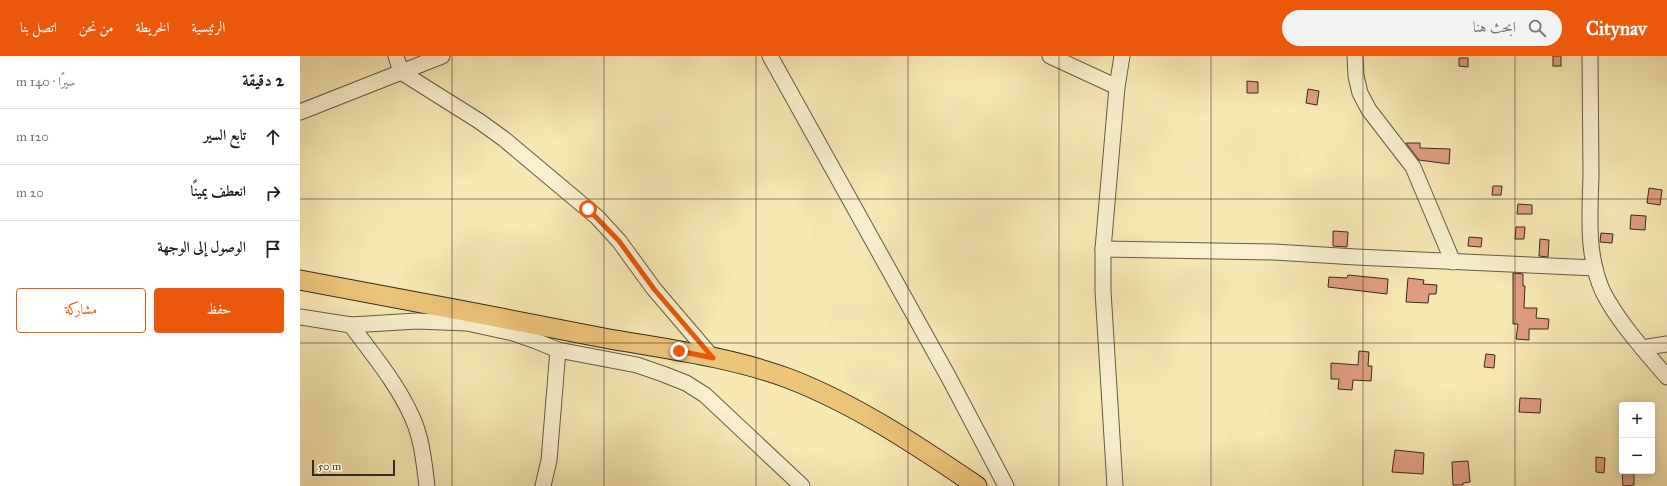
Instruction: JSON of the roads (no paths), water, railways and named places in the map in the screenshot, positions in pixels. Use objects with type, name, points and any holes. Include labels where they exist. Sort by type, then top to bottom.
[{"type":"main road","points":[[300,280],[713,358],[774,374],[826,395],[848,406],[922,449],[977,486]]},
{"type":"street","points":[[396,56],[401,72],[480,121],[504,139],[597,217],[619,241],[654,289],[713,358]]},
{"type":"street","points":[[300,112],[442,56]]},
{"type":"street","points":[[770,56],[948,376],[1006,486]]},
{"type":"street","points":[[1050,56],[1117,87]]},
{"type":"street","points":[[1115,486],[1103,291],[1103,249],[1117,87],[1122,56]]},
{"type":"street","points":[[1355,56],[1356,76],[1360,93],[1368,110],[1414,167],[1453,262]]},
{"type":"street","points":[[1590,56],[1590,232],[1595,268],[1603,291],[1616,313],[1642,348],[1667,377]]},
{"type":"street","points":[[1103,249],[1274,252],[1595,268]]},
{"type":"street","points":[[300,317],[350,325],[418,321],[467,323],[513,333],[558,350],[637,365],[686,383],[705,395],[802,486]]},
{"type":"street","points":[[350,325],[398,391],[413,418],[422,452],[427,486]]},
{"type":"street","points":[[1642,348],[1667,344]]},
{"type":"street","points":[[543,486],[549,460],[558,350]]}]
